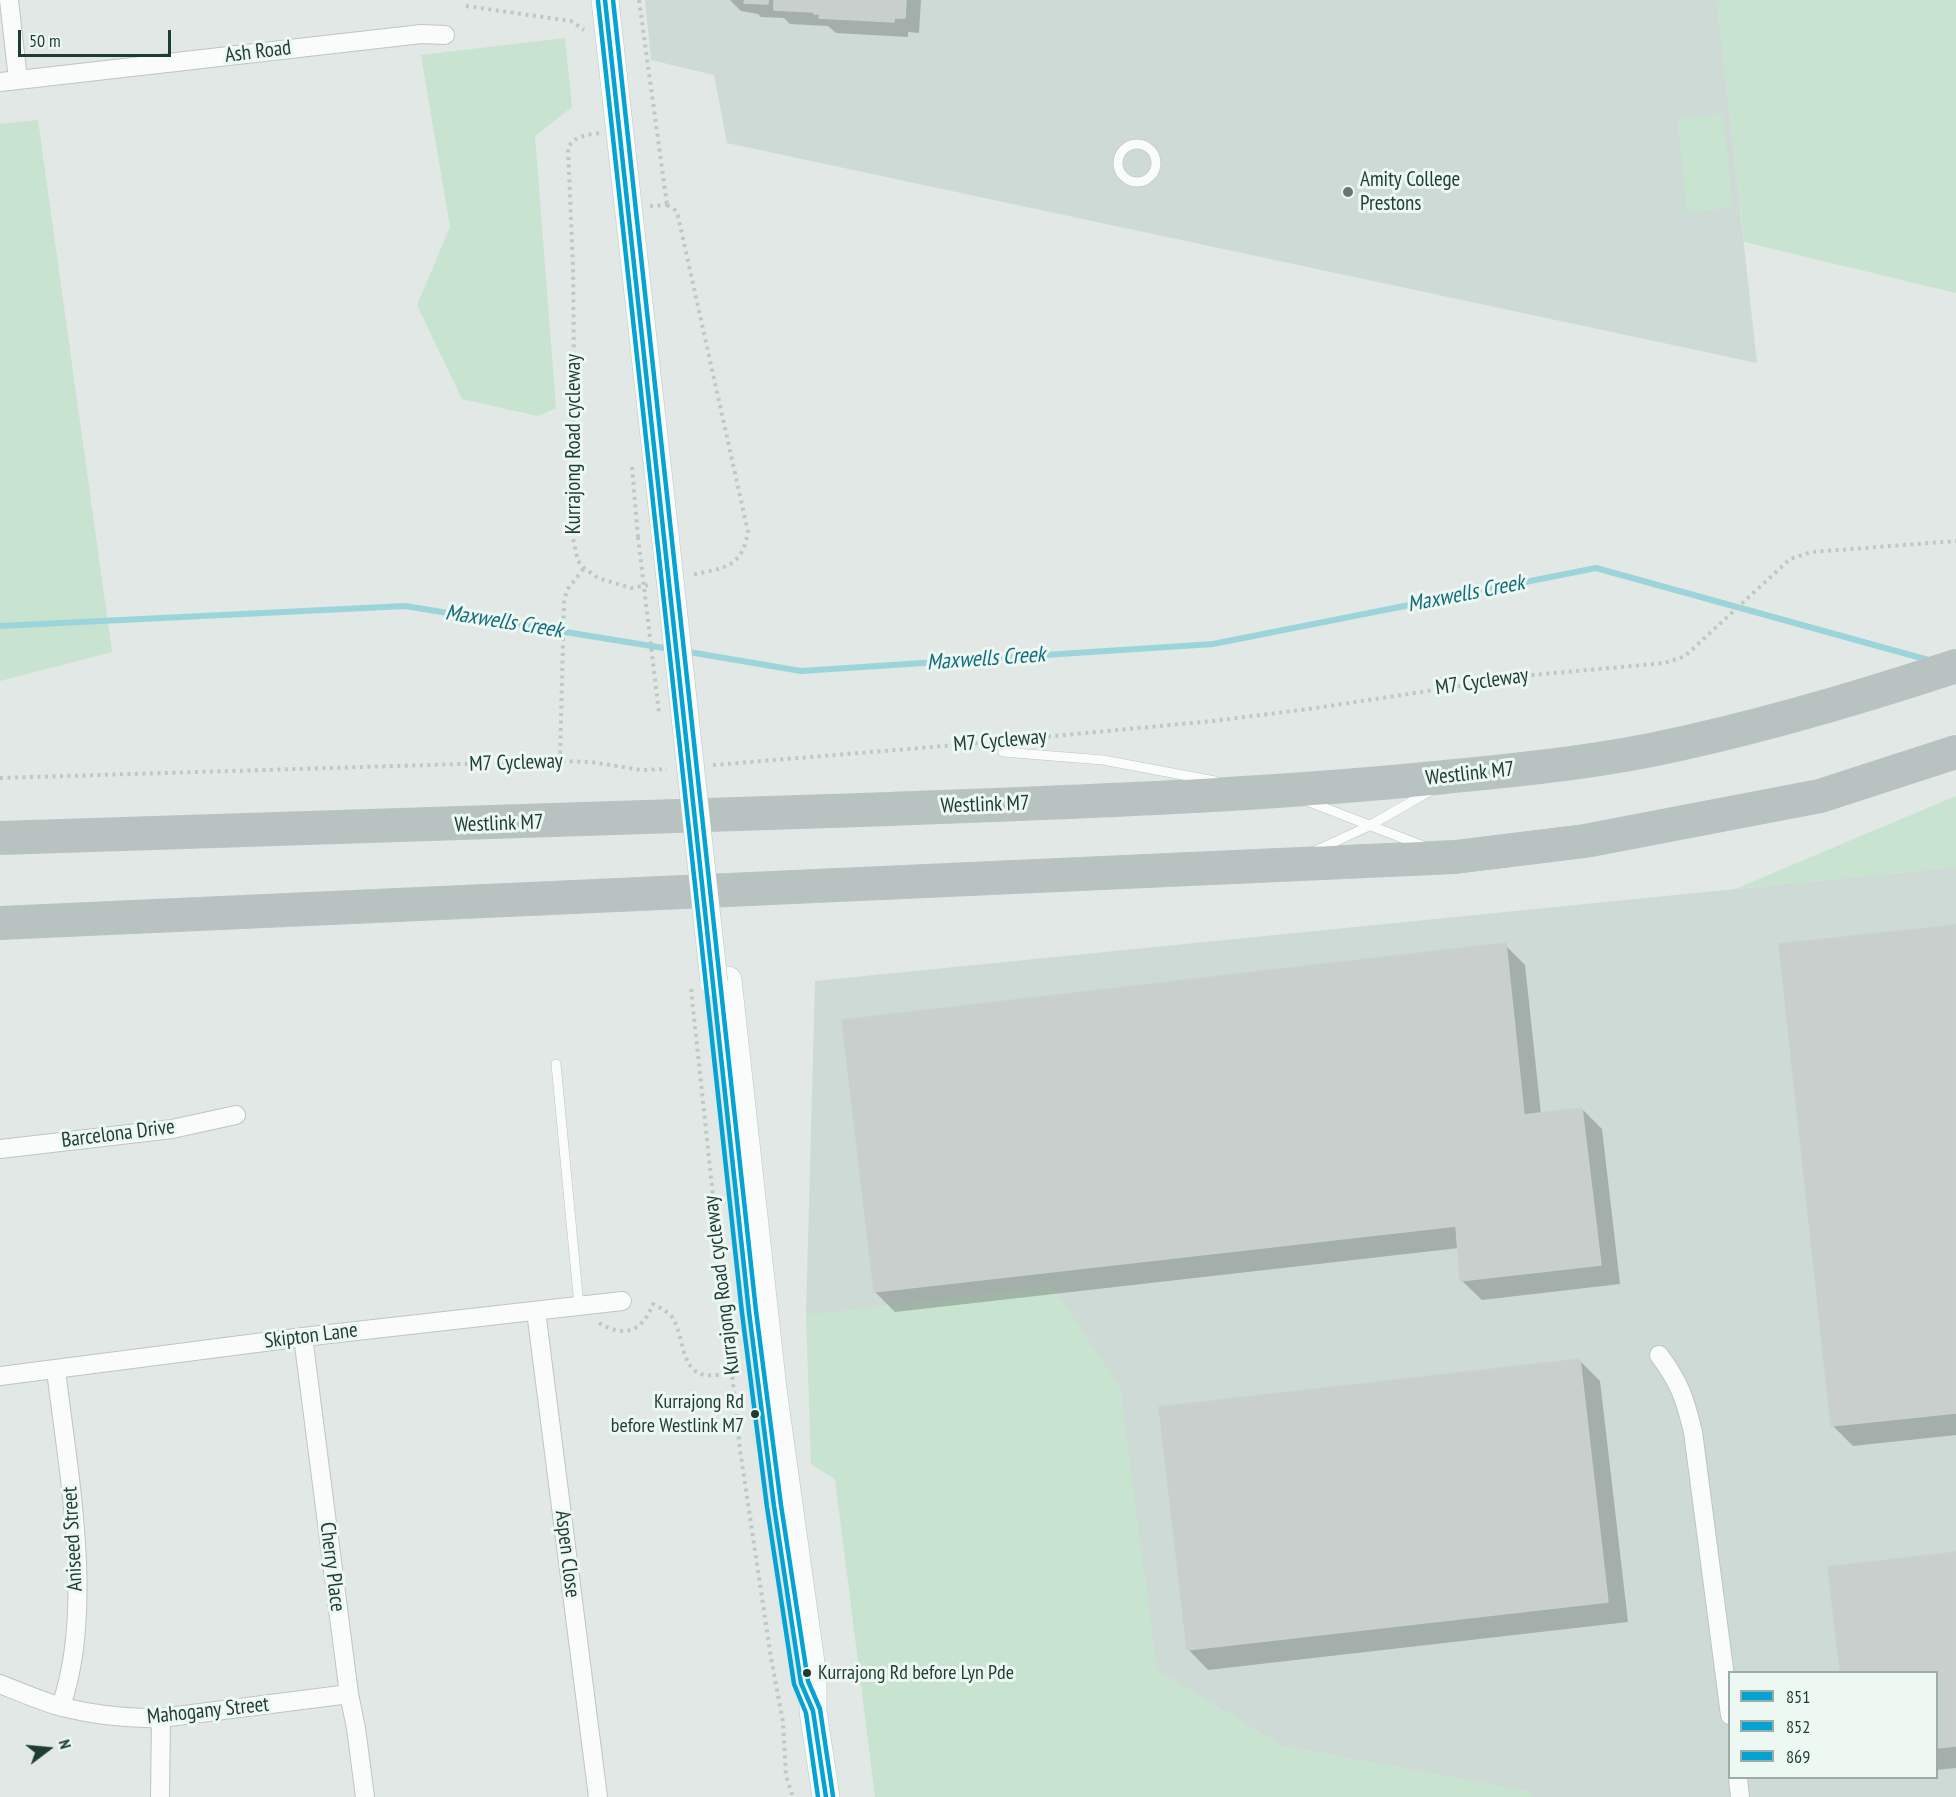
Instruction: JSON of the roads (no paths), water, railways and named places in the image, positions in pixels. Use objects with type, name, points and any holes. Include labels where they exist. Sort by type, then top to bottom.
[{"type":"highway","name":"Westlink M7","points":[[0,838],[575,821],[1079,801],[1277,791],[1456,776],[1648,751],[1780,720],[1875,693],[1956,666]]},
{"type":"highway","points":[[0,923],[1455,857],[1585,841],[1820,796],[1956,752]]},
{"type":"highway","points":[[0,857],[546,828],[575,821]]},
{"type":"highway","points":[[0,938],[495,911],[646,894]]},
{"type":"main road","points":[[605,0],[672,533]]},
{"type":"main road","points":[[619,0],[655,206],[672,533],[711,982],[773,1389],[813,1677],[813,1711],[826,1797]]},
{"type":"street","points":[[9,0],[9,81]]},
{"type":"street","name":"Ash Road","points":[[9,81],[421,34],[445,35]]},
{"type":"street","name":"Barcelona Drive","points":[[0,1149],[172,1129],[236,1115]]},
{"type":"street","name":"Skipton Lane","points":[[0,1376],[303,1337],[622,1302]]},
{"type":"street","name":"Aspen Close","points":[[536,1311],[598,1797]]},
{"type":"street","name":"Cherry Place","points":[[303,1337],[348,1694],[356,1728],[365,1797]]},
{"type":"street","points":[[1659,1355],[1674,1375],[1685,1401],[1693,1432],[1728,1700]]},
{"type":"street","name":"Aniseed Street","points":[[56,1370],[74,1517],[76,1580],[73,1663],[61,1706]]},
{"type":"street","name":"Mahogany Street","points":[[0,1684],[61,1706],[114,1716],[140,1718],[161,1718],[348,1694]]},
{"type":"street","points":[[160,1797],[161,1718]]},
{"type":"street","points":[[1738,1779],[1740,1797]]},
{"type":"lane","points":[[1136,143],[1148,146],[1155,156],[1155,170],[1147,180],[1134,182],[1128,180],[1119,170],[1118,158],[1124,148],[1136,143]]},
{"type":"lane","points":[[1003,752],[1103,760],[1277,791],[1455,857]]},
{"type":"lane","points":[[1285,866],[1369,826],[1456,776]]},
{"type":"lane","points":[[556,1065],[579,1306]]},
{"type":"waterway","name":"Maxwells Creek","points":[[683,651],[801,671],[1213,644],[1596,568],[1932,661]]},
{"type":"waterway","name":"Maxwells Creek","points":[[0,626],[405,606],[670,649]]},
{"type":"place","name":"Amity College Prestons","points":[[1348,192]]},
{"type":"place","name":"Kurrajong Rd before Westlink M7","points":[[755,1414]]},
{"type":"place","name":"Kurrajong Rd before Lyn Pde","points":[[807,1673]]}]
